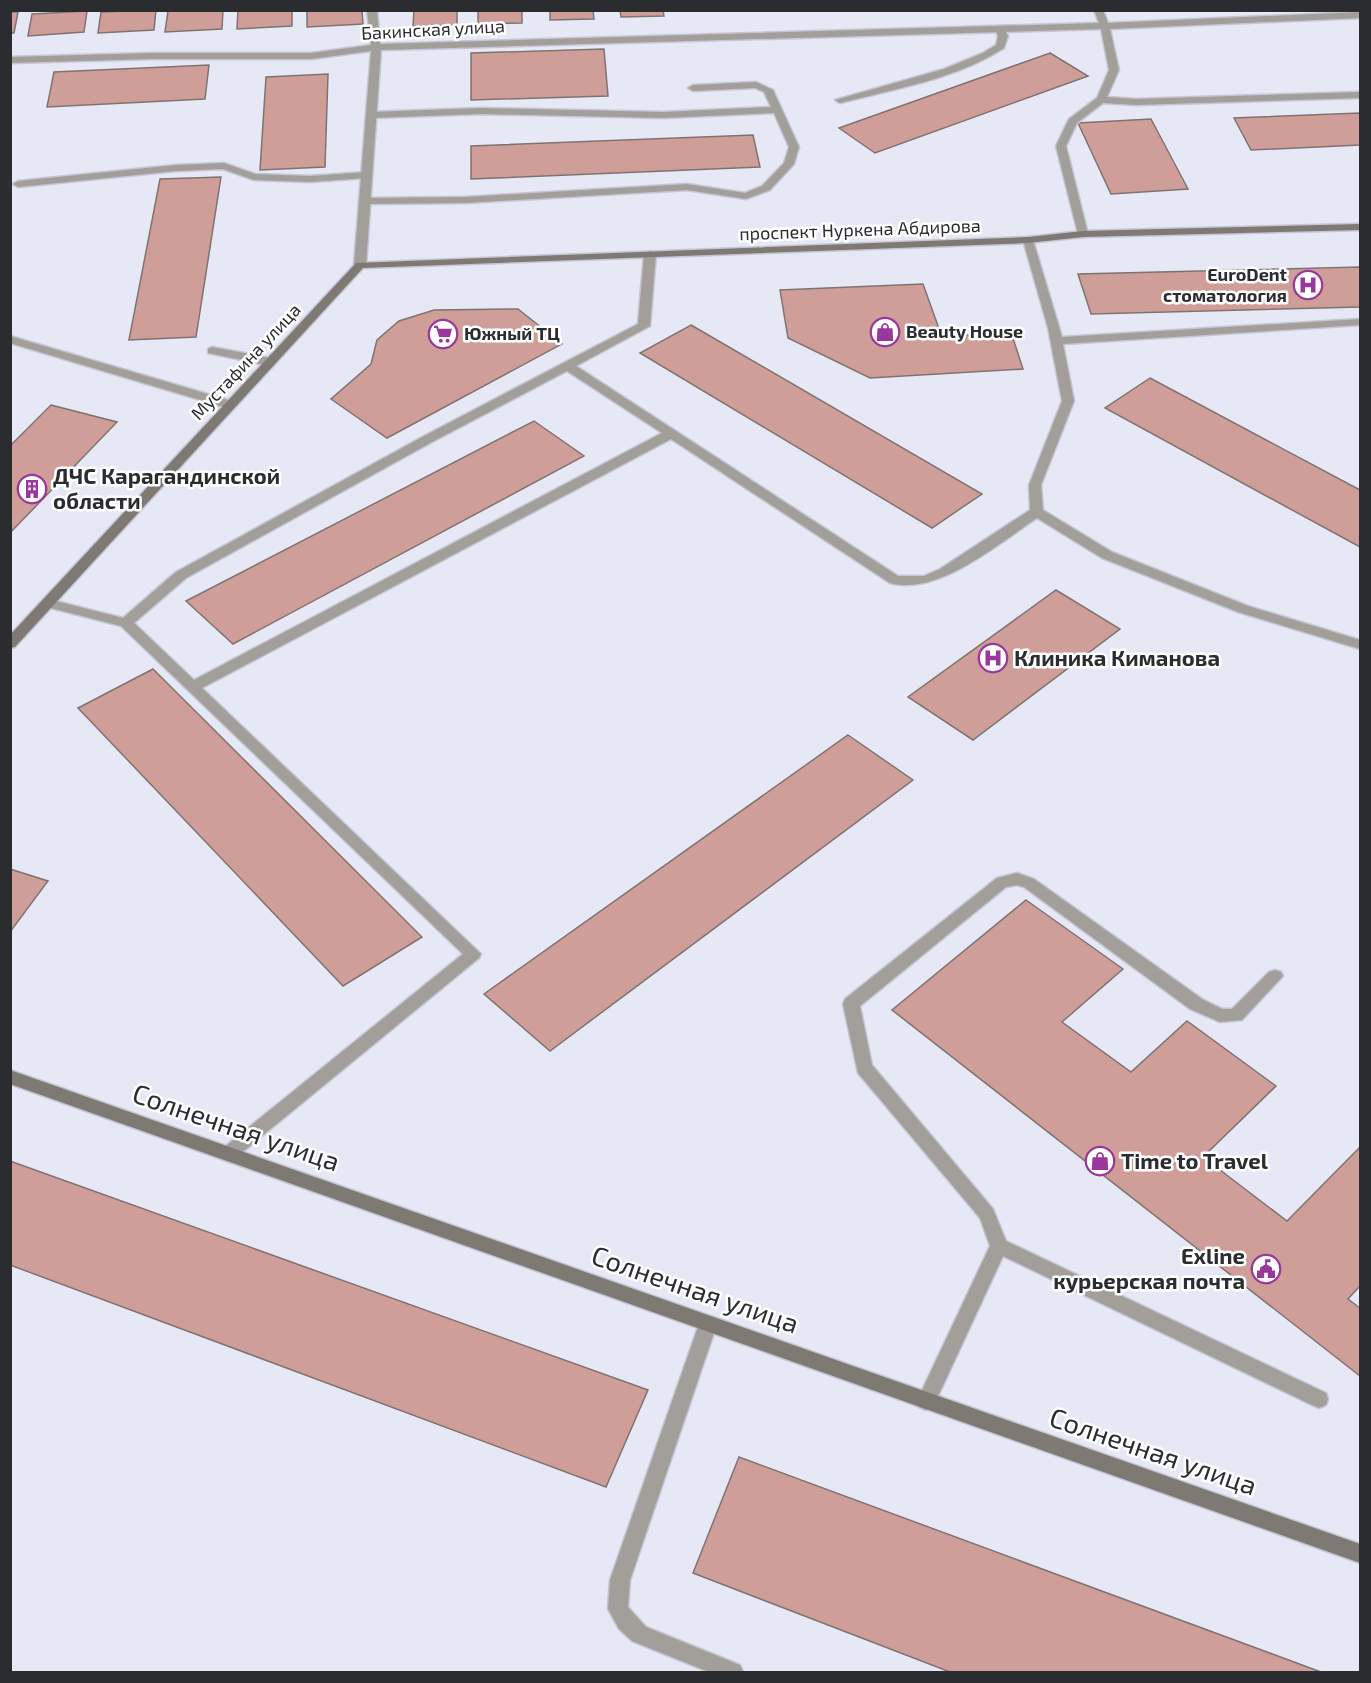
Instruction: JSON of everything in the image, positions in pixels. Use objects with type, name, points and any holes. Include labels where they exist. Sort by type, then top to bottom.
[{"type":"main road","name":"проспект Нуркена Абдирова","points":[[360,265],[1028,240],[1083,234],[1360,227]]},
{"type":"main road","name":"Мустафина улица","points":[[10,644],[360,265]]},
{"type":"main road","name":"Солнечная улица","points":[[10,1077],[1360,1554]]},
{"type":"street","points":[[360,265],[376,47],[372,10]]},
{"type":"street","points":[[1083,234],[1061,146],[1073,121],[1101,100],[1114,70],[1105,26],[1098,10]]},
{"type":"street","name":"Бакинская улица","points":[[10,60],[152,56],[245,58],[311,56],[376,47],[1105,26],[1360,15]]},
{"type":"street","points":[[840,100],[945,70],[992,53],[1001,45],[1003,36],[1000,29]]},
{"type":"street","points":[[364,201],[465,200],[687,187],[746,196],[766,188],[789,164],[794,147],[768,90],[756,85],[693,88]]},
{"type":"street","points":[[1101,100],[1136,102],[1360,95]]},
{"type":"street","points":[[371,115],[481,111],[663,115],[776,110]]},
{"type":"street","points":[[18,184],[224,166],[254,177],[310,179],[367,175]]},
{"type":"street","points":[[1028,240],[1057,341],[1068,401],[1035,485],[1037,512]]},
{"type":"street","points":[[126,623],[181,575],[428,439],[644,326],[650,254]]},
{"type":"street","points":[[1057,341],[1360,322]]},
{"type":"street","points":[[10,339],[231,405]]},
{"type":"street","points":[[212,351],[270,362]]},
{"type":"street","points":[[568,366],[895,580],[925,580],[945,572],[1037,512]]},
{"type":"street","points":[[192,687],[670,434]]},
{"type":"street","points":[[1037,512],[1107,555],[1243,609],[1360,645]]},
{"type":"street","points":[[48,603],[126,623],[472,954],[228,1154]]},
{"type":"street","points":[[1275,976],[1236,1015],[1220,1016],[1196,1004],[1029,883],[1017,879],[1002,882],[851,1004],[864,1068],[987,1214],[999,1246],[1319,1399]]},
{"type":"street","points":[[926,1401],[999,1246]]},
{"type":"street","points":[[708,1324],[620,1580],[618,1609],[626,1622],[639,1634],[733,1672]]},
{"type":"building","points":[[156,10],[154,30],[98,33],[101,12]]},
{"type":"building","points":[[223,10],[222,29],[165,32],[168,11]]},
{"type":"building","points":[[238,10],[292,10],[292,26],[237,29]]},
{"type":"building","points":[[307,10],[362,10],[363,24],[307,27]]},
{"type":"building","points":[[414,10],[457,10],[457,25],[413,26]]},
{"type":"building","points":[[478,10],[522,10],[522,23],[478,24]]},
{"type":"building","points":[[550,10],[593,10],[594,19],[550,20]]},
{"type":"building","points":[[620,10],[663,10],[664,16],[621,17]]},
{"type":"building","points":[[87,11],[84,32],[28,36],[32,14]]},
{"type":"building","points":[[10,12],[18,12],[14,33],[10,33]]},
{"type":"building","points":[[604,49],[608,96],[471,100],[471,53]]},
{"type":"building","points":[[1050,53],[1088,76],[875,153],[839,128]]},
{"type":"building","points":[[209,65],[205,99],[47,107],[54,72]]},
{"type":"building","points":[[328,74],[325,167],[260,170],[266,77]]},
{"type":"building","points":[[1360,113],[1360,145],[1251,150],[1234,118]]},
{"type":"building","points":[[1151,119],[1188,189],[1111,194],[1078,123]]},
{"type":"building","points":[[753,135],[760,167],[471,179],[471,146]]},
{"type":"building","points":[[221,177],[196,337],[129,340],[160,179]]},
{"type":"building","points":[[1360,267],[1360,307],[1091,314],[1078,274]]},
{"type":"building","points":[[923,284],[942,337],[1011,332],[1023,369],[870,378],[788,338],[780,290]]},
{"type":"building","points":[[518,309],[562,344],[387,438],[331,399],[371,364],[377,340],[399,321],[434,310]]},
{"type":"building","points":[[691,325],[982,494],[932,528],[640,353]]},
{"type":"building","points":[[1150,378],[1360,490],[1360,547],[1105,408]]},
{"type":"building","name":"ДЧС Карагандинской области","points":[[51,405],[117,422],[10,533],[10,446]]},
{"type":"building","points":[[534,421],[584,456],[233,644],[186,601]]},
{"type":"building","points":[[1056,590],[1120,629],[973,740],[908,697]]},
{"type":"building","points":[[153,669],[422,937],[343,986],[78,708]]},
{"type":"building","points":[[848,735],[913,780],[550,1051],[484,994]]},
{"type":"building","points":[[10,869],[48,881],[10,932]]},
{"type":"building","points":[[1026,900],[1123,969],[1062,1022],[1131,1072],[1187,1021],[1276,1086],[1203,1157],[1287,1221],[1360,1147],[1360,1286],[1348,1299],[1360,1308],[1360,1376],[892,1010]]},
{"type":"building","points":[[10,1161],[648,1390],[606,1487],[10,1265]]},
{"type":"building","points":[[739,1457],[1321,1672],[950,1672],[693,1573]]},
{"type":"place","name":"EuroDent стоматология","points":[[1308,285]]},
{"type":"place","name":"Beauty House","points":[[885,332]]},
{"type":"place","name":"Южный ТЦ","points":[[443,334]]},
{"type":"place","name":"ДЧС Карагандинской области","points":[[32,489]]},
{"type":"place","name":"Клиника Киманова","points":[[993,658]]},
{"type":"place","name":"Time to Travel","points":[[1100,1161]]},
{"type":"place","name":"Exline курьерская почта","points":[[1266,1269]]}]
